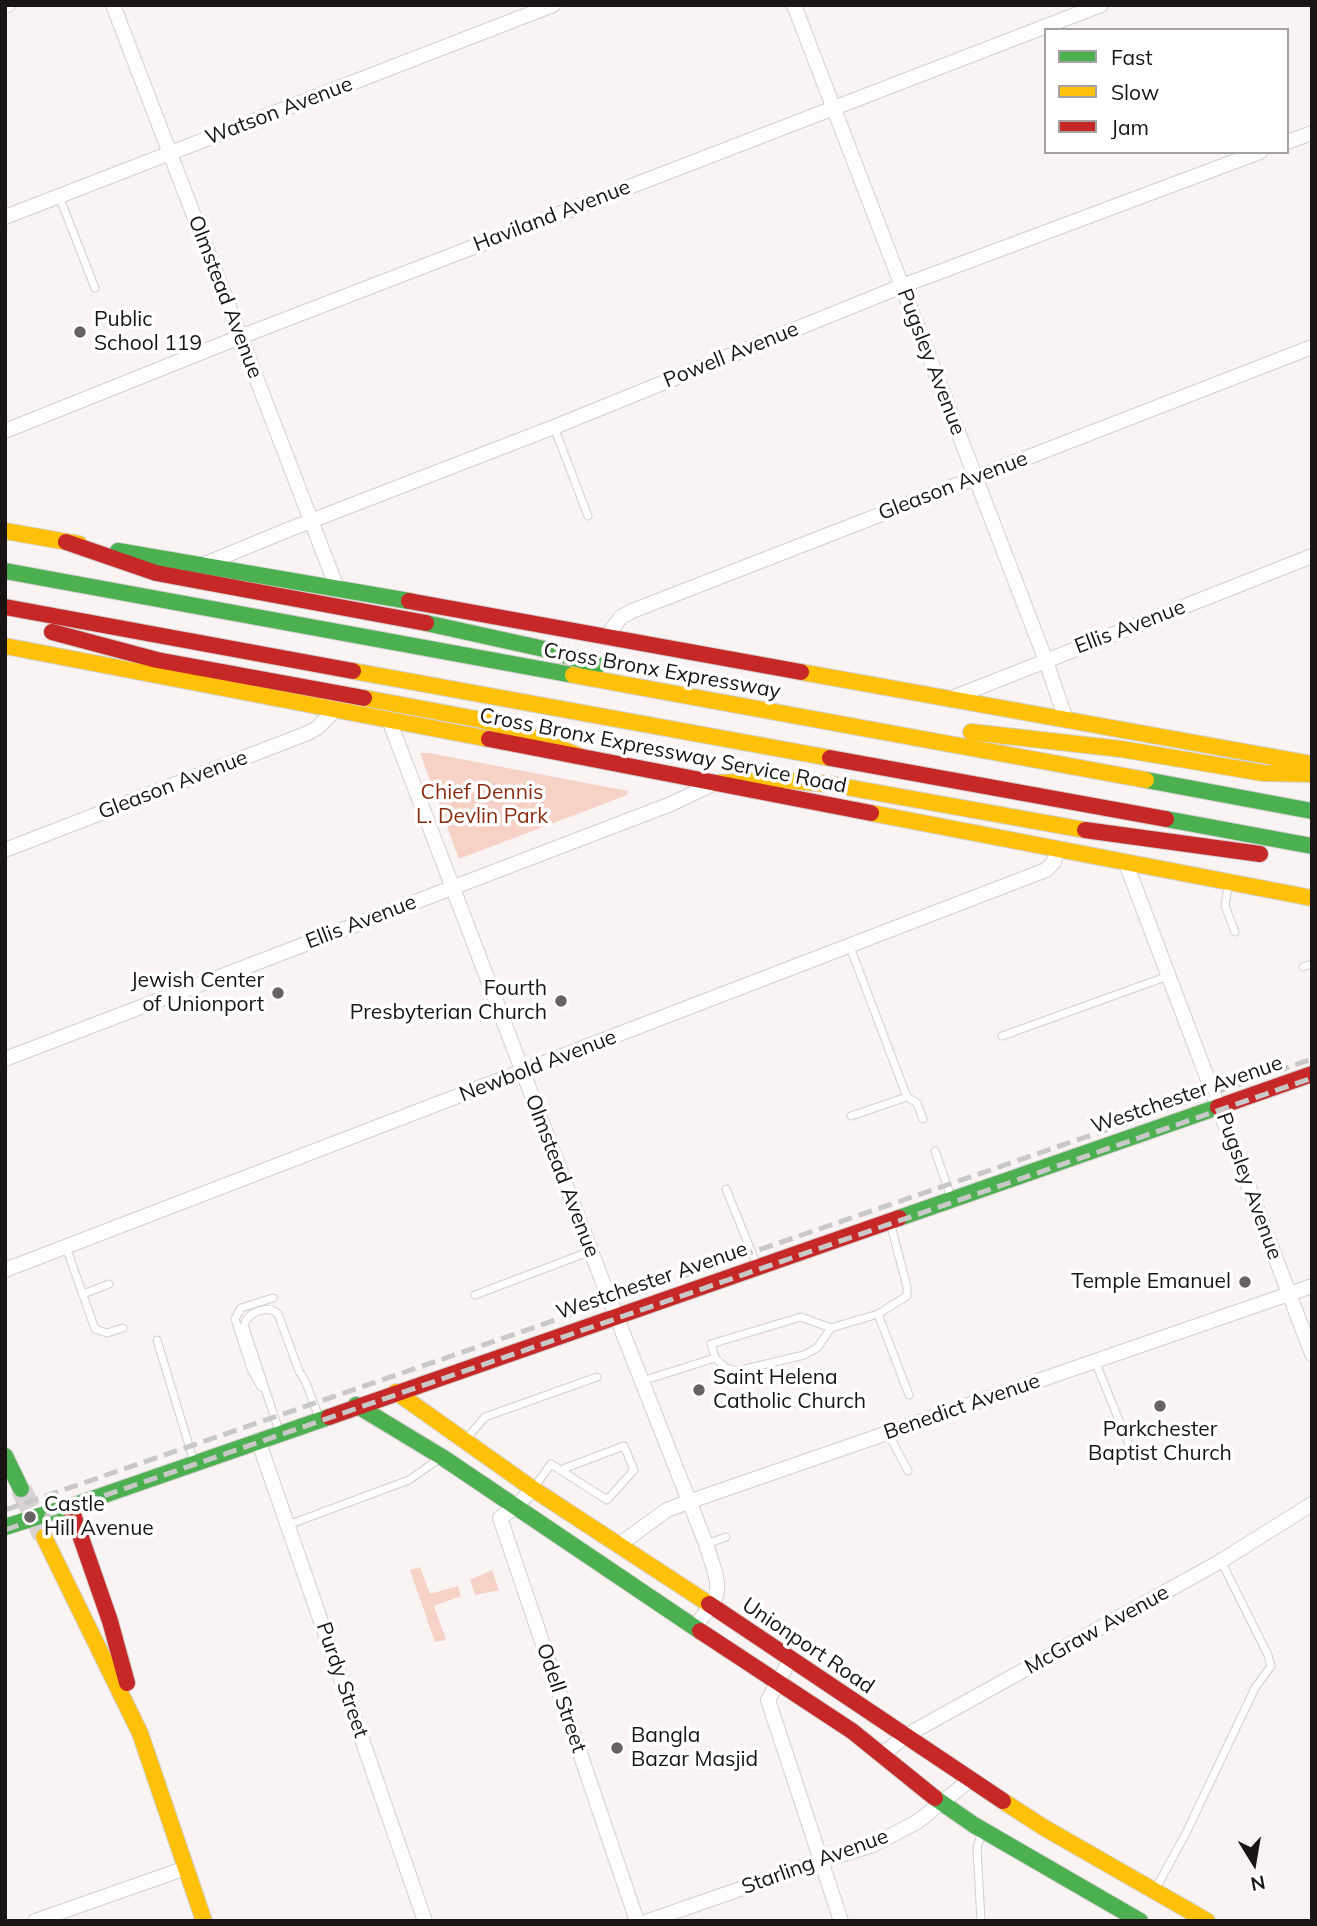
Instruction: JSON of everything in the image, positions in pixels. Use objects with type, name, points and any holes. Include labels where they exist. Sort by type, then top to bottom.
[{"type":"main road","points":[[5,531],[337,588],[1312,764]]},
{"type":"main road","points":[[66,542],[156,573],[421,622],[537,647],[704,700]]},
{"type":"main road","name":"Cross Bronx Expressway","points":[[5,571],[1312,811]]},
{"type":"main road","points":[[5,607],[1312,846]]},
{"type":"main road","points":[[5,620],[157,660],[482,720],[516,730],[579,755]]},
{"type":"main road","name":"Cross Bronx Expressway Service Road","points":[[5,646],[1312,898]]},
{"type":"main road","points":[[820,721],[1044,739],[1263,773],[1312,774]]},
{"type":"main road","points":[[716,783],[782,780],[829,784],[1108,835],[1312,860]]},
{"type":"main road","name":"Westchester Avenue","points":[[5,1527],[1312,1074]]},
{"type":"main road","name":"Unionport Road","points":[[396,1392],[463,1442],[620,1544],[970,1780],[1043,1827],[1207,1921]]},
{"type":"main road","points":[[356,1405],[442,1457],[776,1683],[852,1731],[942,1803],[982,1830],[1140,1921]]},
{"type":"main road","points":[[5,1456],[21,1489]]},
{"type":"main road","points":[[70,1506],[110,1622],[140,1733],[204,1921]]},
{"type":"main road","points":[[44,1537],[140,1733]]},
{"type":"street","name":"Olmstead Avenue","points":[[113,5],[337,588]]},
{"type":"street","name":"Watson Avenue","points":[[5,217],[553,5]]},
{"type":"street","name":"Pugsley Avenue","points":[[794,5],[1046,661],[1066,720]]},
{"type":"street","name":"Haviland Avenue","points":[[5,431],[240,337],[1101,5]]},
{"type":"street","points":[[1289,141],[1312,133]]},
{"type":"street","name":"Powell Avenue","points":[[204,565],[902,286],[1255,154]]},
{"type":"street","name":"Gleason Avenue","points":[[605,638],[621,617],[632,611],[1312,348]]},
{"type":"street","name":"Ellis Avenue","points":[[950,699],[1312,556]]},
{"type":"street","name":"Gleason Avenue","points":[[5,850],[308,733],[335,710]]},
{"type":"street","name":"Olmstead Avenue","points":[[389,720],[641,1381],[706,1544],[719,1589],[712,1606]]},
{"type":"street","name":"Ellis Avenue","points":[[5,1059],[671,804],[716,783]]},
{"type":"street","name":"Newbold Avenue","points":[[5,1270],[1046,870],[1054,862],[1058,849]]},
{"type":"street","name":"Pugsley Avenue","points":[[1125,861],[1312,1354]]},
{"type":"street","name":"Benedict Avenue","points":[[620,1544],[667,1510],[688,1502],[1312,1286]]},
{"type":"street","name":"Purdy Street","points":[[258,1440],[425,1921]]},
{"type":"street","name":"Odell Street","points":[[533,1489],[500,1518],[637,1921]]},
{"type":"street","name":"McGraw Avenue","points":[[881,1755],[905,1736],[1221,1561],[1312,1504]]},
{"type":"street","points":[[694,1627],[712,1606]]},
{"type":"street","points":[[790,1660],[768,1700],[841,1921]]},
{"type":"street","name":"Starling Avenue","points":[[648,1921],[873,1845],[909,1827],[970,1780]]},
{"type":"street","points":[[34,1921],[186,1868]]},
{"type":"lane","points":[[60,196],[95,288]]},
{"type":"lane","points":[[554,427],[588,516]]},
{"type":"lane","points":[[1229,882],[1225,906],[1235,932]]},
{"type":"lane","points":[[850,947],[907,1097],[917,1103],[923,1119]]},
{"type":"lane","points":[[1002,1036],[1168,975]]},
{"type":"lane","points":[[851,1116],[907,1097]]},
{"type":"lane","points":[[934,1151],[952,1200]]},
{"type":"lane","points":[[726,1189],[758,1267]]},
{"type":"lane","points":[[831,1328],[817,1348],[804,1355],[737,1371],[726,1368],[715,1358],[711,1344],[801,1317],[831,1328],[878,1314],[907,1296],[890,1222]]},
{"type":"lane","points":[[66,1247],[95,1329],[107,1333],[123,1328]]},
{"type":"lane","points":[[475,1295],[591,1251]]},
{"type":"lane","points":[[83,1294],[110,1284]]},
{"type":"lane","points":[[266,1397],[251,1370],[235,1322],[236,1314],[241,1308],[273,1297]]},
{"type":"lane","points":[[280,1432],[266,1397],[244,1325],[247,1317],[258,1311],[267,1308],[276,1311],[319,1418]]},
{"type":"lane","points":[[878,1314],[909,1395]]},
{"type":"lane","points":[[157,1340],[194,1462]]},
{"type":"lane","points":[[641,1381],[715,1358]]},
{"type":"lane","points":[[1095,1361],[1133,1455]]},
{"type":"lane","points":[[306,1370],[306,1383]]},
{"type":"lane","points":[[463,1442],[485,1417],[597,1377]]},
{"type":"lane","points":[[888,1433],[908,1471]]},
{"type":"lane","points":[[533,1489],[551,1464],[560,1470],[607,1500],[634,1470],[624,1446],[560,1470]]},
{"type":"lane","points":[[288,1525],[409,1480],[442,1457]]},
{"type":"lane","points":[[706,1544],[726,1537]]},
{"type":"lane","points":[[1155,1891],[1186,1833],[1255,1688],[1271,1666],[1221,1561]]},
{"type":"lane","points":[[981,1921],[977,1848],[982,1830]]},
{"type":"green space","name":"Chief Dennis L. Devlin Park","points":[[420,753],[628,791],[627,795],[459,859]]},
{"type":"green space","points":[[420,1567],[430,1594],[458,1586],[461,1596],[434,1606],[446,1640],[435,1642],[410,1570]]},
{"type":"green space","points":[[492,1570],[499,1590],[475,1595],[470,1580]]},
{"type":"tunnel","points":[[21,1489],[44,1537]]},
{"type":"railway","points":[[5,1510],[1312,1059]]},
{"type":"railway","points":[[5,1530],[1312,1078]]},
{"type":"traffic: fast","points":[[118,551],[409,601]]},
{"type":"traffic: fast","points":[[5,571],[573,675]]},
{"type":"traffic: fast","points":[[426,623],[544,649],[598,665]]},
{"type":"traffic: fast","points":[[1146,780],[1312,811]]},
{"type":"traffic: fast","points":[[1166,819],[1312,846]]},
{"type":"traffic: fast","points":[[899,1218],[1218,1107]]},
{"type":"traffic: fast","points":[[356,1405],[442,1457],[700,1631]]},
{"type":"traffic: fast","points":[[5,1527],[329,1417]]},
{"type":"traffic: fast","points":[[5,1456],[21,1489]]},
{"type":"traffic: fast","points":[[935,1798],[974,1825],[1140,1921]]},
{"type":"traffic: slow","points":[[5,531],[79,544]]},
{"type":"traffic: slow","points":[[5,646],[489,739]]},
{"type":"traffic: slow","points":[[353,671],[830,758]]},
{"type":"traffic: slow","points":[[801,672],[1312,764]]},
{"type":"traffic: slow","points":[[573,675],[1146,780]]},
{"type":"traffic: slow","points":[[364,698],[482,720],[516,730],[579,756]]},
{"type":"traffic: slow","points":[[971,732],[1121,749],[1263,773],[1312,774]]},
{"type":"traffic: slow","points":[[716,783],[782,780],[829,784],[1085,830]]},
{"type":"traffic: slow","points":[[871,813],[1312,898]]},
{"type":"traffic: slow","points":[[396,1392],[533,1489],[709,1604]]},
{"type":"traffic: slow","points":[[44,1537],[140,1733],[204,1921]]},
{"type":"traffic: slow","points":[[1003,1801],[1043,1827],[1207,1921]]},
{"type":"traffic: jam","points":[[66,542],[156,573],[426,623]]},
{"type":"traffic: jam","points":[[409,601],[801,672]]},
{"type":"traffic: jam","points":[[5,607],[353,671]]},
{"type":"traffic: jam","points":[[52,632],[157,660],[364,698]]},
{"type":"traffic: jam","points":[[489,739],[871,813]]},
{"type":"traffic: jam","points":[[830,758],[1166,819]]},
{"type":"traffic: jam","points":[[1085,830],[1260,854]]},
{"type":"traffic: jam","points":[[1218,1107],[1312,1074]]},
{"type":"traffic: jam","points":[[329,1417],[899,1218]]},
{"type":"traffic: jam","points":[[70,1506],[110,1621],[127,1683]]},
{"type":"traffic: jam","points":[[709,1604],[1003,1801]]},
{"type":"traffic: jam","points":[[700,1631],[852,1731],[935,1798]]},
{"type":"place","name":"Public School 119","points":[[80,332]]},
{"type":"place","name":"Jewish Center of Unionport","points":[[278,993]]},
{"type":"place","name":"Fourth Presbyterian Church","points":[[561,1001]]},
{"type":"place","name":"Temple Emanuel","points":[[1245,1282]]},
{"type":"place","name":"Saint Helena Catholic Church","points":[[699,1390]]},
{"type":"place","name":"Parkchester Baptist Church","points":[[1160,1406]]},
{"type":"place","name":"Castle Hill Avenue","points":[[30,1517]]},
{"type":"place","name":"Bangla Bazar Masjid","points":[[617,1748]]}]
